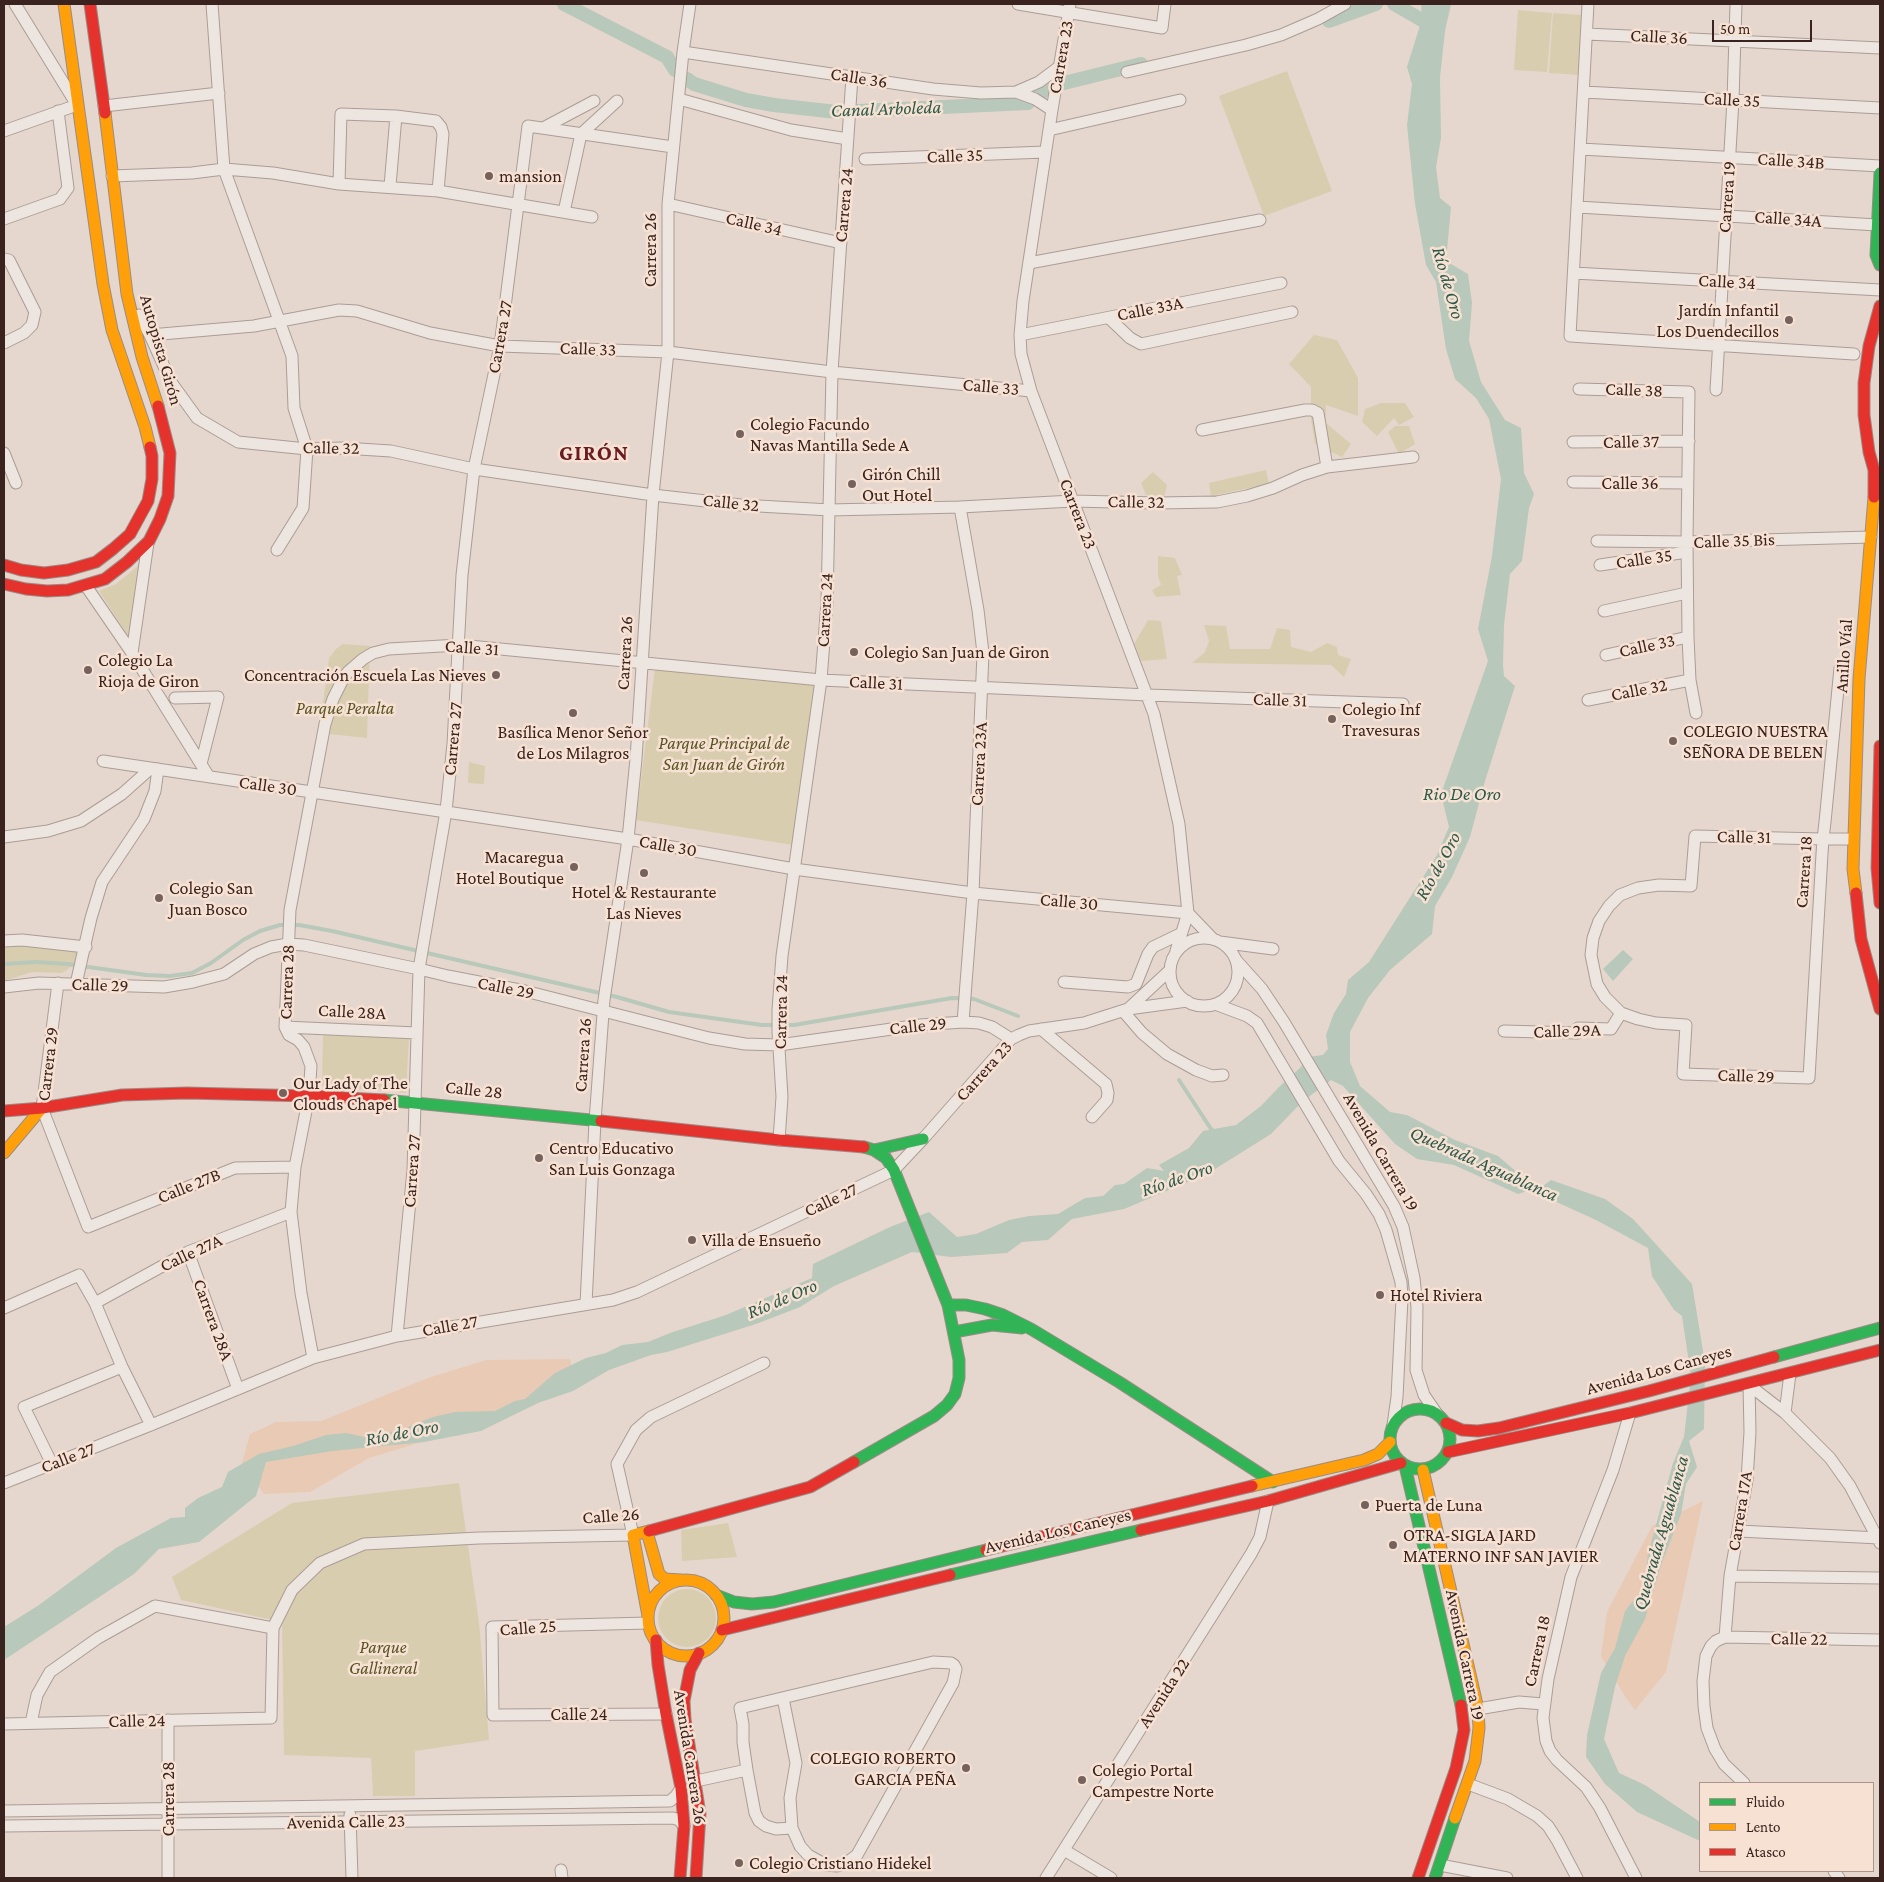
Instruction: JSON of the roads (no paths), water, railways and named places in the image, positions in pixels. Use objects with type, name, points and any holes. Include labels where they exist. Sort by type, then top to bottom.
[{"type":"main road","points":[[4,565],[21,570],[44,573],[68,570],[96,562],[130,534],[148,501],[152,479],[152,456],[145,428],[112,330],[105,294],[64,4]]},
{"type":"main road","name":"Autopista Girón","points":[[4,584],[47,591],[68,590],[105,579],[127,562],[148,541],[160,519],[168,496],[170,453],[163,421],[135,333],[127,294],[90,4]]},
{"type":"main road","points":[[1880,173],[1876,255],[1880,265]]},
{"type":"main road","name":"Anillo Víal","points":[[1880,306],[1869,346],[1865,377],[1864,415],[1869,452],[1874,470],[1872,537],[1860,679],[1853,839],[1853,877],[1858,923],[1870,976],[1880,1009]]},
{"type":"main road","points":[[1869,346],[1871,356],[1880,367]]},
{"type":"main road","points":[[1864,415],[1870,407],[1878,402]]},
{"type":"main road","points":[[1880,746],[1877,868],[1880,904]]},
{"type":"main road","name":"Calle 28","points":[[42,1108],[122,1096],[187,1093],[309,1096],[416,1102],[779,1140],[862,1146],[874,1150]]},
{"type":"main road","points":[[4,1111],[42,1108]]},
{"type":"main road","points":[[4,1153],[42,1108]]},
{"type":"main road","points":[[874,1150],[923,1139]]},
{"type":"main road","points":[[874,1150],[886,1158],[894,1170],[948,1305],[954,1332],[992,1325],[1031,1329]]},
{"type":"main road","points":[[948,1305],[966,1305],[985,1309],[1003,1315],[1031,1329],[1119,1382],[1273,1482]]},
{"type":"main road","name":"Avenida Los Caneyes","points":[[1446,1423],[1462,1430],[1499,1428],[1648,1391],[1880,1328]]},
{"type":"main road","name":"Calle 26","points":[[633,1535],[810,1488],[934,1416],[947,1405],[955,1394],[959,1378],[959,1360],[954,1332]]},
{"type":"main road","name":"Avenida Los Caneyes","points":[[1448,1452],[1652,1408],[1749,1385],[1880,1350]]},
{"type":"main road","points":[[1421,1409],[1437,1414],[1446,1423],[1451,1437],[1448,1452],[1442,1461],[1433,1467],[1423,1470],[1414,1469],[1403,1464],[1393,1454],[1390,1442],[1393,1425],[1398,1418],[1413,1410],[1421,1409]]},
{"type":"main road","name":"Avenida Los Caneyes","points":[[716,1594],[734,1602],[752,1604],[774,1602],[1156,1508],[1364,1460],[1378,1454],[1390,1442]]},
{"type":"main road","name":"Avenida Los Caneyes","points":[[722,1630],[1268,1501],[1403,1464]]},
{"type":"main road","name":"Avenida Carrera 19","points":[[1403,1464],[1460,1700],[1464,1730],[1456,1768],[1418,1878]]},
{"type":"main road","name":"Avenida Carrera 19","points":[[1423,1470],[1478,1709],[1478,1745],[1468,1784],[1435,1878]]},
{"type":"main road","points":[[633,1535],[648,1620],[656,1640],[666,1650],[678,1655],[699,1653],[715,1642],[722,1630],[724,1622],[723,1609],[716,1594],[704,1584],[689,1580],[665,1579],[659,1574],[647,1532]]},
{"type":"main road","points":[[648,1620],[651,1602],[656,1595],[667,1585],[681,1580]]},
{"type":"main road","name":"Avenida Carrera 26","points":[[656,1640],[666,1714],[681,1788],[684,1826],[680,1878]]},
{"type":"main road","name":"Avenida Carrera 26","points":[[696,1878],[700,1833],[696,1781],[685,1719],[684,1701],[690,1670],[699,1653]]},
{"type":"street","points":[[4,131],[58,110],[77,105],[15,4]]},
{"type":"street","points":[[212,4],[224,169],[292,356],[294,408],[307,449],[303,508],[277,550]]},
{"type":"street","name":"Carrera 26","points":[[586,1304],[595,1120],[604,1005],[628,839],[636,759],[654,494],[668,352],[668,204],[683,52],[690,4]]},
{"type":"street","points":[[1018,4],[1070,8],[1162,28],[1165,4]]},
{"type":"street","points":[[1127,72],[1246,45],[1281,35],[1345,4]]},
{"type":"street","points":[[1588,4],[1570,336],[1854,354]]},
{"type":"street","name":"Carrera 19","points":[[1716,390],[1717,345],[1736,41],[1736,4]]},
{"type":"street","name":"Carrera 23","points":[[1070,8],[1048,130],[1029,263],[1020,335],[1022,361],[1030,391],[1148,695],[1162,744],[1179,824],[1188,913],[1176,951]]},
{"type":"street","name":"Calle 36","points":[[1587,34],[1880,48]]},
{"type":"street","name":"Calle 36","points":[[683,52],[852,80],[981,94],[1016,92],[1040,82],[1059,67]]},
{"type":"street","name":"Carrera 24","points":[[779,1140],[782,1097],[778,1010],[782,956],[821,680],[827,602],[832,372],[852,80]]},
{"type":"street","name":"Carrera 23","points":[[1016,92],[1035,99],[1052,110]]},
{"type":"street","name":"Calle 35","points":[[1584,92],[1880,108]]},
{"type":"street","points":[[104,106],[219,93]]},
{"type":"street","points":[[679,99],[790,130],[848,139]]},
{"type":"street","points":[[1048,130],[1180,100]]},
{"type":"street","points":[[543,128],[594,101]]},
{"type":"street","points":[[564,212],[581,134],[617,101]]},
{"type":"street","points":[[4,219],[60,199],[68,188],[58,110]]},
{"type":"street","points":[[339,184],[341,114],[396,116],[436,121],[442,127],[438,191]]},
{"type":"street","points":[[390,186],[396,116]]},
{"type":"street","name":"Carrera 27","points":[[397,1336],[413,1170],[420,964],[446,811],[453,744],[462,575],[474,469],[500,346],[528,126],[543,128]]},
{"type":"street","points":[[543,128],[673,147]]},
{"type":"street","name":"Calle 34B","points":[[1581,149],[1880,166]]},
{"type":"street","name":"Calle 35","points":[[865,159],[1045,152]]},
{"type":"street","points":[[112,176],[192,173],[224,169],[273,173],[339,184],[390,186],[438,191],[592,217]]},
{"type":"street","name":"Calle 34","points":[[668,204],[840,243]]},
{"type":"street","name":"Calle 34A","points":[[1578,207],[1726,214],[1877,225]]},
{"type":"street","points":[[1029,263],[1260,220]]},
{"type":"street","points":[[4,259],[9,260],[35,312],[32,324],[24,333],[4,343]]},
{"type":"street","name":"Calle 34","points":[[1574,273],[1880,290]]},
{"type":"street","name":"Calle 33A","points":[[1020,335],[1281,284]]},
{"type":"street","name":"Calle 32","points":[[127,294],[150,335],[172,382],[197,418],[238,442],[307,449],[391,450],[474,469],[654,494],[741,505],[830,510],[960,507],[1073,501],[1217,502],[1273,488],[1302,475],[1327,467],[1412,457]]},
{"type":"street","name":"Calle 33","points":[[150,335],[254,326],[339,310],[357,311],[430,333],[500,346],[668,352],[832,372],[1030,391]]},
{"type":"street","points":[[1108,318],[1130,338],[1142,344],[1292,312]]},
{"type":"street","name":"Calle 38","points":[[1579,388],[1689,392],[1689,441]]},
{"type":"street","points":[[1202,430],[1312,410],[1318,413],[1327,467]]},
{"type":"street","points":[[1689,441],[1686,593],[1690,680],[1696,713]]},
{"type":"street","name":"Calle 37","points":[[1573,442],[1689,441]]},
{"type":"street","points":[[4,453],[16,483]]},
{"type":"street","name":"Calle 36","points":[[1574,482],[1687,483]]},
{"type":"street","name":"Carrera 23A","points":[[960,507],[984,654],[973,893],[963,1022]]},
{"type":"street","name":"Calle 35 Bis","points":[[1597,541],[1687,547],[1872,537]]},
{"type":"street","points":[[132,652],[148,541]]},
{"type":"street","name":"Calle 35","points":[[1600,565],[1687,547]]},
{"type":"street","points":[[86,586],[132,652],[209,777]]},
{"type":"street","points":[[1604,611],[1686,593]]},
{"type":"street","name":"Calle 33","points":[[1606,655],[1688,637]]},
{"type":"street","name":"Calle 31","points":[[354,666],[373,653],[380,651],[459,645],[821,680],[1148,695],[1403,704]]},
{"type":"street","name":"Carrera 28","points":[[313,1358],[301,1293],[291,1212],[295,1167],[311,1079],[309,1058],[304,1047],[298,1040],[289,1035],[285,1027],[288,938],[290,910],[325,724],[333,699],[343,680],[354,666]]},
{"type":"street","name":"Carrera 18","points":[[1809,1078],[1823,839],[1840,668]]},
{"type":"street","name":"Calle 32","points":[[1588,700],[1690,680]]},
{"type":"street","points":[[175,698],[218,697],[201,764]]},
{"type":"street","name":"Calle 30","points":[[103,761],[628,839],[794,869],[973,893],[1188,913]]},
{"type":"street","points":[[4,837],[48,832],[81,821],[122,794],[154,769]]},
{"type":"street","points":[[77,979],[91,918],[102,882],[144,819],[155,791],[154,769]]},
{"type":"street","name":"Calle 31","points":[[1622,1013],[1604,997],[1597,984],[1593,970],[1591,955],[1592,938],[1599,921],[1608,906],[1620,895],[1638,888],[1659,885],[1691,886],[1695,836],[1853,839]]},
{"type":"street","points":[[1188,913],[1216,940],[1227,947],[1236,960],[1238,968],[1236,983],[1228,996],[1215,1004],[1201,1005],[1187,1001],[1176,992],[1172,985],[1169,971],[1176,951],[1188,941],[1196,938],[1216,940],[1273,949]]},
{"type":"street","points":[[1064,982],[1128,987],[1136,984],[1148,954],[1153,948],[1180,934]]},
{"type":"street","name":"Calle 29","points":[[4,987],[39,983],[58,984],[77,979],[164,987],[194,982],[224,974],[254,954],[288,938],[304,945],[420,964],[448,976],[604,1005],[709,1038],[745,1044],[779,1045],[920,1025],[963,1022],[979,1023],[992,1027],[1011,1039]]},
{"type":"street","points":[[4,940],[22,940],[85,949]]},
{"type":"street","name":"Avenida Carrera 19","points":[[1236,960],[1262,989],[1284,1022],[1394,1206],[1403,1227],[1411,1259],[1417,1307],[1416,1370],[1424,1395],[1437,1414]]},
{"type":"street","name":"Carrera 23","points":[[1126,1010],[1169,971]]},
{"type":"street","name":"Carrera 29","points":[[58,984],[42,1108],[88,1227]]},
{"type":"street","name":"Carrera 23","points":[[894,1170],[1011,1039],[1029,1031],[1084,1023],[1126,1010],[1187,1001]]},
{"type":"street","name":"Avenida Carrera 19","points":[[1215,1004],[1252,1019],[1257,1023],[1339,1161],[1366,1194],[1379,1214],[1386,1230],[1401,1282],[1398,1397],[1393,1425]]},
{"type":"street","points":[[1126,1010],[1142,1033],[1167,1054],[1196,1070],[1212,1076],[1223,1075]]},
{"type":"street","name":"Calle 29","points":[[1622,1013],[1638,1020],[1686,1025],[1683,1074],[1809,1078]]},
{"type":"street","name":"Calle 29A","points":[[1504,1031],[1578,1034],[1578,1028],[1612,1029],[1622,1013]]},
{"type":"street","name":"Calle 28A","points":[[285,1027],[417,1033]]},
{"type":"street","points":[[1042,1029],[1106,1084],[1107,1100],[1092,1117]]},
{"type":"street","name":"Calle 27B","points":[[88,1227],[235,1168],[295,1167]]},
{"type":"street","name":"Calle 27","points":[[4,1483],[313,1358],[397,1336],[613,1300],[637,1292],[894,1170]]},
{"type":"street","name":"Calle 27A","points":[[95,1303],[188,1252],[291,1212]]},
{"type":"street","name":"Carrera 28A","points":[[188,1252],[238,1389]]},
{"type":"street","points":[[4,1308],[79,1275],[95,1303],[122,1367],[151,1425]]},
{"type":"street","points":[[633,1535],[617,1464],[636,1430],[651,1417],[764,1363]]},
{"type":"street","points":[[52,1464],[24,1407],[122,1367]]},
{"type":"street","points":[[1786,1413],[1790,1374]]},
{"type":"street","points":[[1749,1385],[1786,1413],[1830,1458],[1850,1486],[1880,1540]]},
{"type":"street","name":"Carrera 17A","points":[[1725,1637],[1730,1576],[1747,1480],[1750,1432],[1749,1385]]},
{"type":"street","name":"Carrera 18","points":[[1630,1413],[1613,1470],[1571,1577],[1543,1704],[1544,1729],[1550,1751],[1586,1787],[1600,1808],[1636,1878]]},
{"type":"street","name":"Avenida 22","points":[[1046,1878],[1251,1554],[1260,1537],[1268,1501]]},
{"type":"street","points":[[1739,1531],[1880,1540]]},
{"type":"street","name":"Calle 26","points":[[273,1628],[292,1590],[320,1563],[364,1544],[479,1538],[633,1535]]},
{"type":"street","points":[[1730,1576],[1880,1578]]},
{"type":"street","points":[[31,1723],[37,1695],[50,1672],[98,1638],[155,1606],[273,1628]]},
{"type":"street","name":"Calle 25","points":[[493,1715],[492,1627],[648,1620]]},
{"type":"street","name":"Calle 24","points":[[4,1724],[271,1718],[273,1628]]},
{"type":"street","points":[[1725,1637],[1716,1640],[1706,1656],[1703,1681],[1704,1706],[1707,1728],[1715,1749],[1724,1764],[1743,1782]]},
{"type":"street","name":"Calle 22","points":[[1725,1637],[1878,1638]]},
{"type":"street","points":[[784,1698],[796,1763],[790,1798],[792,1828],[800,1846],[808,1855],[826,1865],[845,1864],[857,1855],[953,1682],[956,1669],[951,1663],[933,1662],[740,1708],[743,1724],[743,1742],[755,1813],[759,1821],[766,1826],[776,1829],[792,1828]]},
{"type":"street","points":[[1478,1709],[1519,1702],[1543,1704]]},
{"type":"street","name":"Calle 24","points":[[493,1715],[666,1714]]},
{"type":"street","name":"Carrera 28","points":[[168,1720],[168,1878]]},
{"type":"street","points":[[696,1781],[747,1770]]},
{"type":"street","points":[[1468,1784],[1508,1799],[1536,1816],[1548,1826],[1577,1878]]},
{"type":"street","name":"Avenida Calle 23","points":[[4,1811],[670,1801],[681,1788]]},
{"type":"street","points":[[350,1806],[352,1878]]},
{"type":"street","name":"Avenida Calle 23","points":[[4,1826],[673,1818],[679,1820],[684,1826]]},
{"type":"street","points":[[1064,1850],[1111,1878]]},
{"type":"street","points":[[1440,1865],[1507,1878]]},
{"type":"water","points":[[1421,4],[1451,4],[1445,31],[1440,77],[1441,138],[1436,167],[1440,198],[1451,207],[1446,261],[1468,274],[1472,303],[1469,341],[1481,382],[1505,420],[1521,428],[1524,473],[1534,494],[1529,508],[1522,561],[1510,574],[1504,625],[1504,676],[1515,686],[1485,781],[1470,837],[1452,877],[1435,906],[1432,934],[1390,970],[1368,998],[1350,1032],[1350,1062],[1360,1086],[1390,1112],[1407,1115],[1455,1140],[1498,1156],[1525,1181],[1539,1189],[1551,1180],[1605,1199],[1633,1219],[1692,1284],[1705,1363],[1704,1429],[1689,1441],[1697,1467],[1686,1484],[1681,1514],[1661,1565],[1645,1619],[1625,1656],[1615,1687],[1604,1739],[1619,1773],[1645,1785],[1699,1821],[1699,1841],[1637,1812],[1605,1784],[1586,1757],[1587,1735],[1601,1673],[1615,1648],[1625,1611],[1644,1587],[1648,1554],[1673,1463],[1684,1437],[1691,1376],[1682,1316],[1674,1310],[1652,1276],[1648,1248],[1596,1220],[1530,1190],[1518,1194],[1454,1165],[1417,1159],[1395,1144],[1343,1086],[1331,1080],[1302,1102],[1271,1134],[1207,1174],[1124,1209],[1072,1219],[1048,1240],[1022,1242],[1007,1253],[951,1257],[912,1252],[834,1286],[800,1307],[756,1324],[667,1352],[651,1355],[609,1370],[573,1391],[538,1403],[481,1431],[424,1442],[332,1451],[266,1462],[256,1496],[199,1542],[159,1549],[134,1574],[4,1660],[4,1627],[39,1605],[116,1548],[171,1518],[185,1517],[185,1508],[198,1498],[222,1487],[228,1472],[259,1454],[293,1446],[326,1435],[346,1433],[364,1437],[401,1430],[433,1417],[455,1412],[495,1411],[515,1401],[525,1399],[555,1373],[586,1358],[606,1353],[622,1345],[648,1342],[726,1315],[812,1278],[813,1264],[890,1227],[929,1212],[957,1237],[976,1234],[1009,1220],[1029,1216],[1058,1214],[1085,1198],[1103,1196],[1115,1185],[1124,1184],[1147,1168],[1164,1171],[1159,1165],[1189,1148],[1203,1131],[1236,1125],[1261,1106],[1300,1068],[1308,1057],[1323,1055],[1328,1049],[1326,1035],[1334,1013],[1346,994],[1348,980],[1369,962],[1437,855],[1449,827],[1441,794],[1488,661],[1478,629],[1492,556],[1501,479],[1489,419],[1476,398],[1455,379],[1446,349],[1436,282],[1426,265],[1415,204],[1407,125],[1412,84],[1407,67],[1422,19]]},
{"type":"water","points":[[1623,950],[1633,959],[1613,981],[1603,969]]},
{"type":"waterway","name":"Canal Arboleda","points":[[564,4],[667,57],[675,70]]},
{"type":"waterway","name":"Canal Arboleda","points":[[1329,21],[1376,4]]},
{"type":"waterway","name":"Canal Arboleda","points":[[1394,4],[1434,27]]},
{"type":"waterway","name":"Canal Arboleda","points":[[1064,83],[1141,64]]},
{"type":"waterway","name":"Canal Arboleda","points":[[687,79],[694,84],[746,100],[837,112],[1028,103]]},
{"type":"waterway","name":"Canal Arboleda","points":[[1041,93],[1050,86]]},
{"type":"waterway","points":[[4,964],[36,962],[67,964],[146,975],[170,976],[192,973],[260,931],[280,925],[299,925],[617,997],[669,1012],[762,1025],[794,1025],[952,998],[974,999],[1018,1016]]},
{"type":"waterway","points":[[1179,1080],[1214,1131]]},
{"type":"place","name":"mansion","points":[[489,176]]},
{"type":"place","name":"Jardín Infantil Los Duendecillos","points":[[1789,320]]},
{"type":"place","name":"Colegio Facundo Navas Mantilla Sede A","points":[[740,434]]},
{"type":"place","name":"Girón Chill Out Hotel","points":[[852,484]]},
{"type":"place","name":"Colegio San Juan de Giron","points":[[854,652]]},
{"type":"place","name":"Colegio La Rioja de Giron","points":[[88,670]]},
{"type":"place","name":"Concentración Escuela Las Nieves","points":[[496,675]]},
{"type":"place","name":"Basílica Menor Señor de Los Milagros","points":[[573,713]]},
{"type":"place","name":"Colegio Inf Travesuras","points":[[1332,719]]},
{"type":"place","name":"COLEGIO NUESTRA SEÑORA DE BELEN","points":[[1673,741]]},
{"type":"place","name":"Macaregua Hotel Boutique","points":[[574,867]]},
{"type":"place","name":"Hotel & Restaurante Las Nieves","points":[[644,873]]},
{"type":"place","name":"Colegio San Juan Bosco","points":[[159,898]]},
{"type":"place","name":"Our Lady of The Clouds Chapel","points":[[283,1093]]},
{"type":"place","name":"Centro Educativo San Luis Gonzaga","points":[[539,1158]]},
{"type":"place","name":"Villa de Ensueño","points":[[692,1240]]},
{"type":"place","name":"Hotel Riviera","points":[[1380,1295]]},
{"type":"place","name":"Puerta de Luna","points":[[1365,1505]]},
{"type":"place","name":"OTRA-SIGLA JARD MATERNO INF SAN JAVIER","points":[[1393,1545]]},
{"type":"place","name":"COLEGIO ROBERTO GARCIA PEÑA","points":[[966,1768]]},
{"type":"place","name":"Colegio Portal Campestre Norte","points":[[1082,1780]]},
{"type":"place","name":"Colegio Cristiano Hidekel","points":[[739,1863]]},
{"type":"district","name":"GIRÓN","points":[[594,453]]},
{"type":"water label","name":"Río de Oro","points":[[1448,283]]},
{"type":"water label","name":"Rio De Oro","points":[[1462,794]]},
{"type":"water label","name":"Río de Oro","points":[[1438,866]]},
{"type":"water label","name":"Quebrada Aguablanca","points":[[1484,1164]]},
{"type":"water label","name":"Río de Oro","points":[[1177,1179]]},
{"type":"water label","name":"Río de Oro","points":[[782,1299]]},
{"type":"water label","name":"Río de Oro","points":[[402,1433]]},
{"type":"water label","name":"Quebrada Aguablanca","points":[[1661,1533]]},
{"type":"park label","name":"Parque Peralta","points":[[345,708]]},
{"type":"park label","name":"Parque Principal de San Juan de Girón","points":[[724,753]]},
{"type":"park label","name":"Parque Gallineral","points":[[383,1657]]}]
